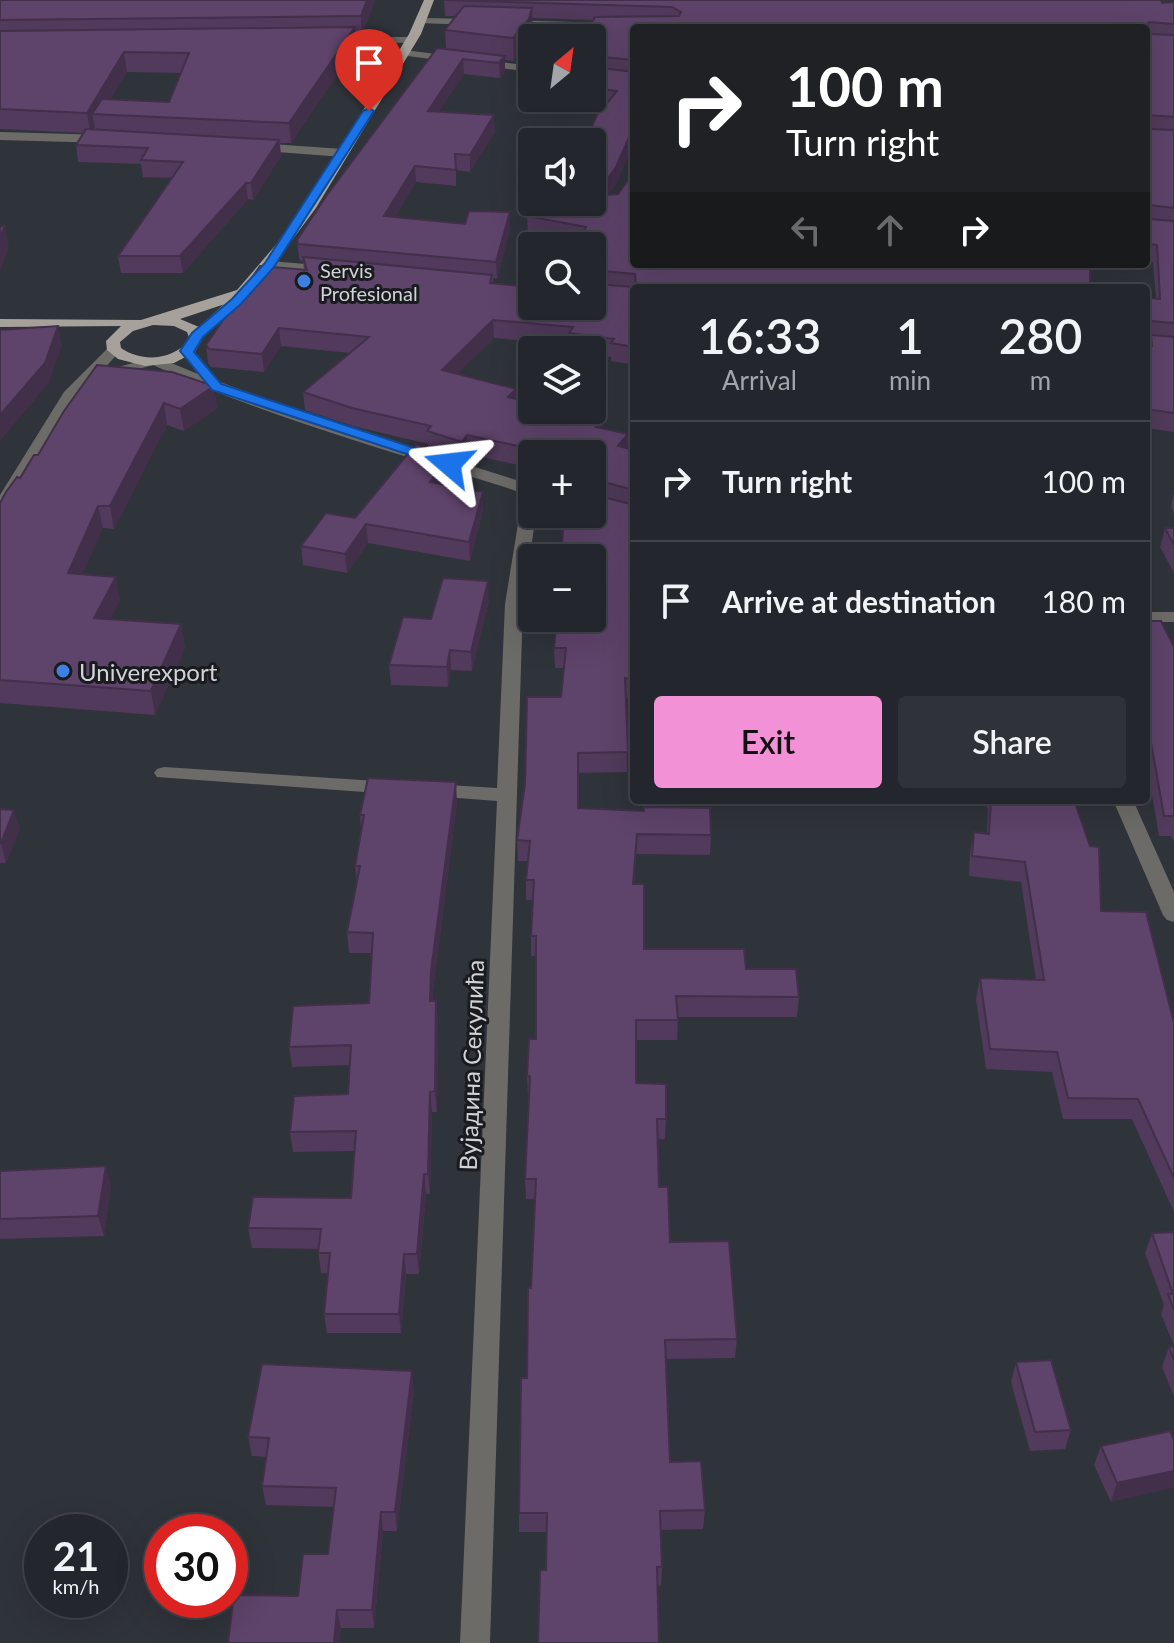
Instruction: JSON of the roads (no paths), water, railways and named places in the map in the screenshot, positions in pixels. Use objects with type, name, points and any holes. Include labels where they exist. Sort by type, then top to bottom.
[{"type":"main road","points":[[74,321],[128,358],[154,361],[187,351],[197,341],[197,336],[270,265],[404,53],[429,0]]},
{"type":"main road","points":[[161,321],[242,293]]},
{"type":"main road","points":[[0,323],[161,321],[188,326],[197,336]]},
{"type":"main road","points":[[113,348],[121,331],[144,322]]},
{"type":"street","points":[[421,21],[483,22]]},
{"type":"street","points":[[498,23],[630,27]]},
{"type":"street","points":[[319,40],[411,40]]},
{"type":"street","points":[[404,53],[518,67]]},
{"type":"street","points":[[0,136],[124,139]]},
{"type":"street","points":[[244,145],[343,153]]},
{"type":"street","points":[[270,265],[347,272]]},
{"type":"street","points":[[0,508],[69,395],[113,348]]},
{"type":"street","points":[[187,351],[216,387]]},
{"type":"street","points":[[84,379],[154,361],[310,420],[518,486]]},
{"type":"street","name":"Вујадина Секулића","points":[[475,1643],[514,604],[526,528]]},
{"type":"street","points":[[1150,617],[1174,617]]},
{"type":"street","points":[[164,773],[508,795]]},
{"type":"street","points":[[1125,804],[1174,915]]},
{"type":"place","name":"Servis Profesional","points":[[304,281]]},
{"type":"place","name":"Univerexport","points":[[63,671]]}]
